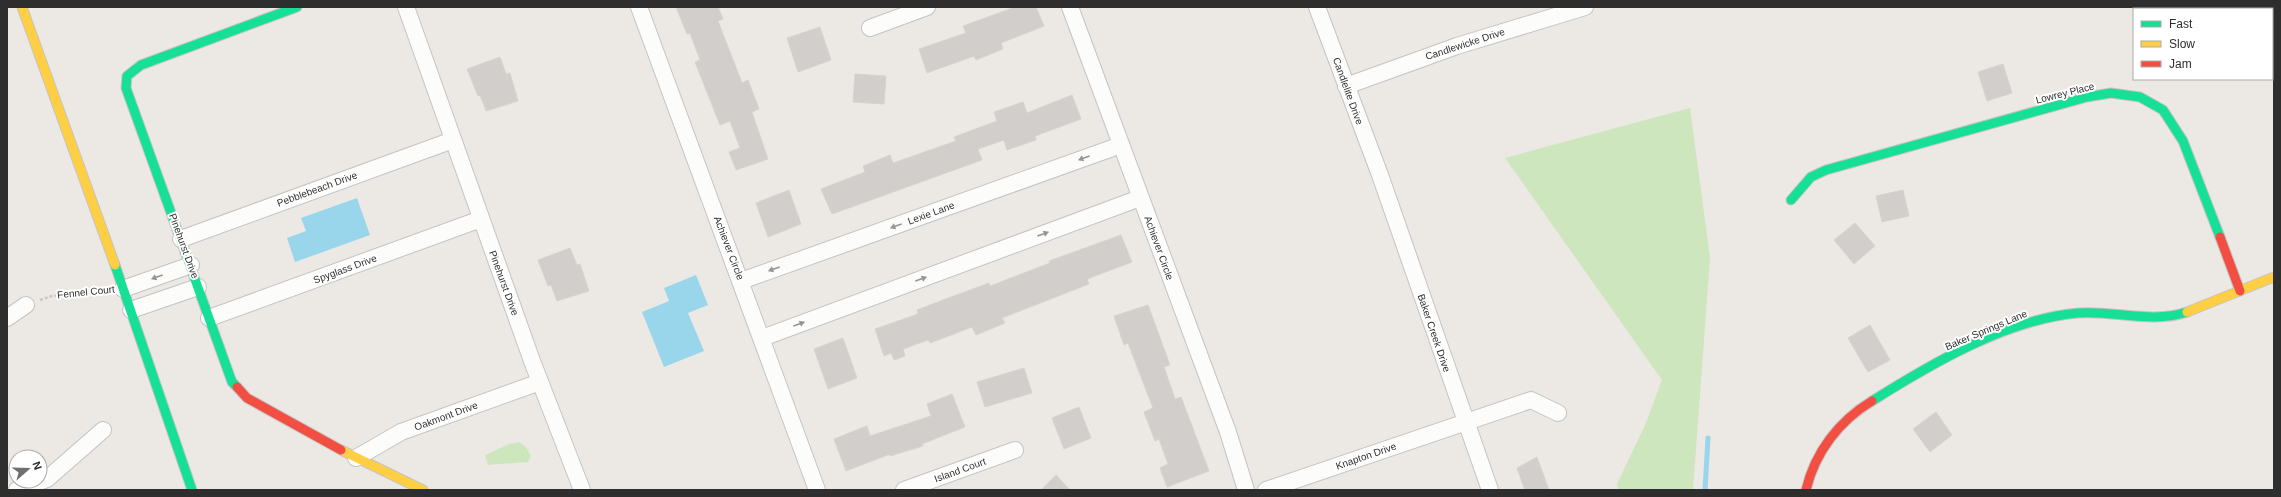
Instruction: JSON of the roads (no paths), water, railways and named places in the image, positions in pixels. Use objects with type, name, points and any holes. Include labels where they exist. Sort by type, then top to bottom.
[{"type":"street","points":[[22,7],[131,310],[192,490]]},
{"type":"street","name":"Pinehurst Drive","points":[[297,7],[141,65],[127,76],[126,88],[232,382],[247,398],[356,458],[424,490]]},
{"type":"street","name":"Pinehurst Drive","points":[[406,7],[540,382],[582,490]]},
{"type":"street","name":"Achiever Circle","points":[[639,7],[818,490]]},
{"type":"street","points":[[870,28],[927,7]]},
{"type":"street","name":"Achiever Circle","points":[[1070,7],[1228,432],[1246,490]]},
{"type":"street","name":"Candlelite Drive","points":[[1317,7],[1380,175]]},
{"type":"street","name":"Candlewicke Drive","points":[[1346,86],[1457,46],[1585,7]]},
{"type":"street","name":"Lowrey Place","points":[[1791,200],[1811,177],[1826,170],[2086,98],[2111,93],[2140,97],[2162,110],[2183,140],[2240,290]]},
{"type":"street","name":"Pebblebeach Drive","points":[[181,239],[453,140]]},
{"type":"street","name":"Lexie Lane","points":[[741,281],[1121,145]]},
{"type":"street","name":"Baker Creek Drive","points":[[1380,175],[1490,490]]},
{"type":"street","points":[[762,338],[1140,198]]},
{"type":"street","name":"Spyglass Drive","points":[[209,318],[481,219]]},
{"type":"street","points":[[123,289],[190,265]]},
{"type":"street","name":"Baker Springs Lane","points":[[1806,490],[1808,477],[1819,456],[1833,435],[1848,419],[1881,396],[1964,349],[2033,321],[2068,314],[2101,313],[2149,316],[2183,313],[2274,277]]},
{"type":"street","points":[[131,310],[198,287]]},
{"type":"street","points":[[7,318],[26,305]]},
{"type":"street","name":"Oakmont Drive","points":[[356,458],[401,432],[540,382]]},
{"type":"street","name":"Knapton Drive","points":[[1266,490],[1531,400],[1558,413]]},
{"type":"street","points":[[17,490],[47,479],[103,430]]},
{"type":"street","name":"Island Court","points":[[904,490],[1015,450]]},
{"type":"water","points":[[357,198],[370,235],[295,262],[287,238],[306,231],[301,218]]},
{"type":"water","points":[[696,275],[708,305],[688,313],[704,351],[664,367],[642,312],[669,301],[664,288]]},
{"type":"waterway","points":[[1705,490],[1708,438]]}]
